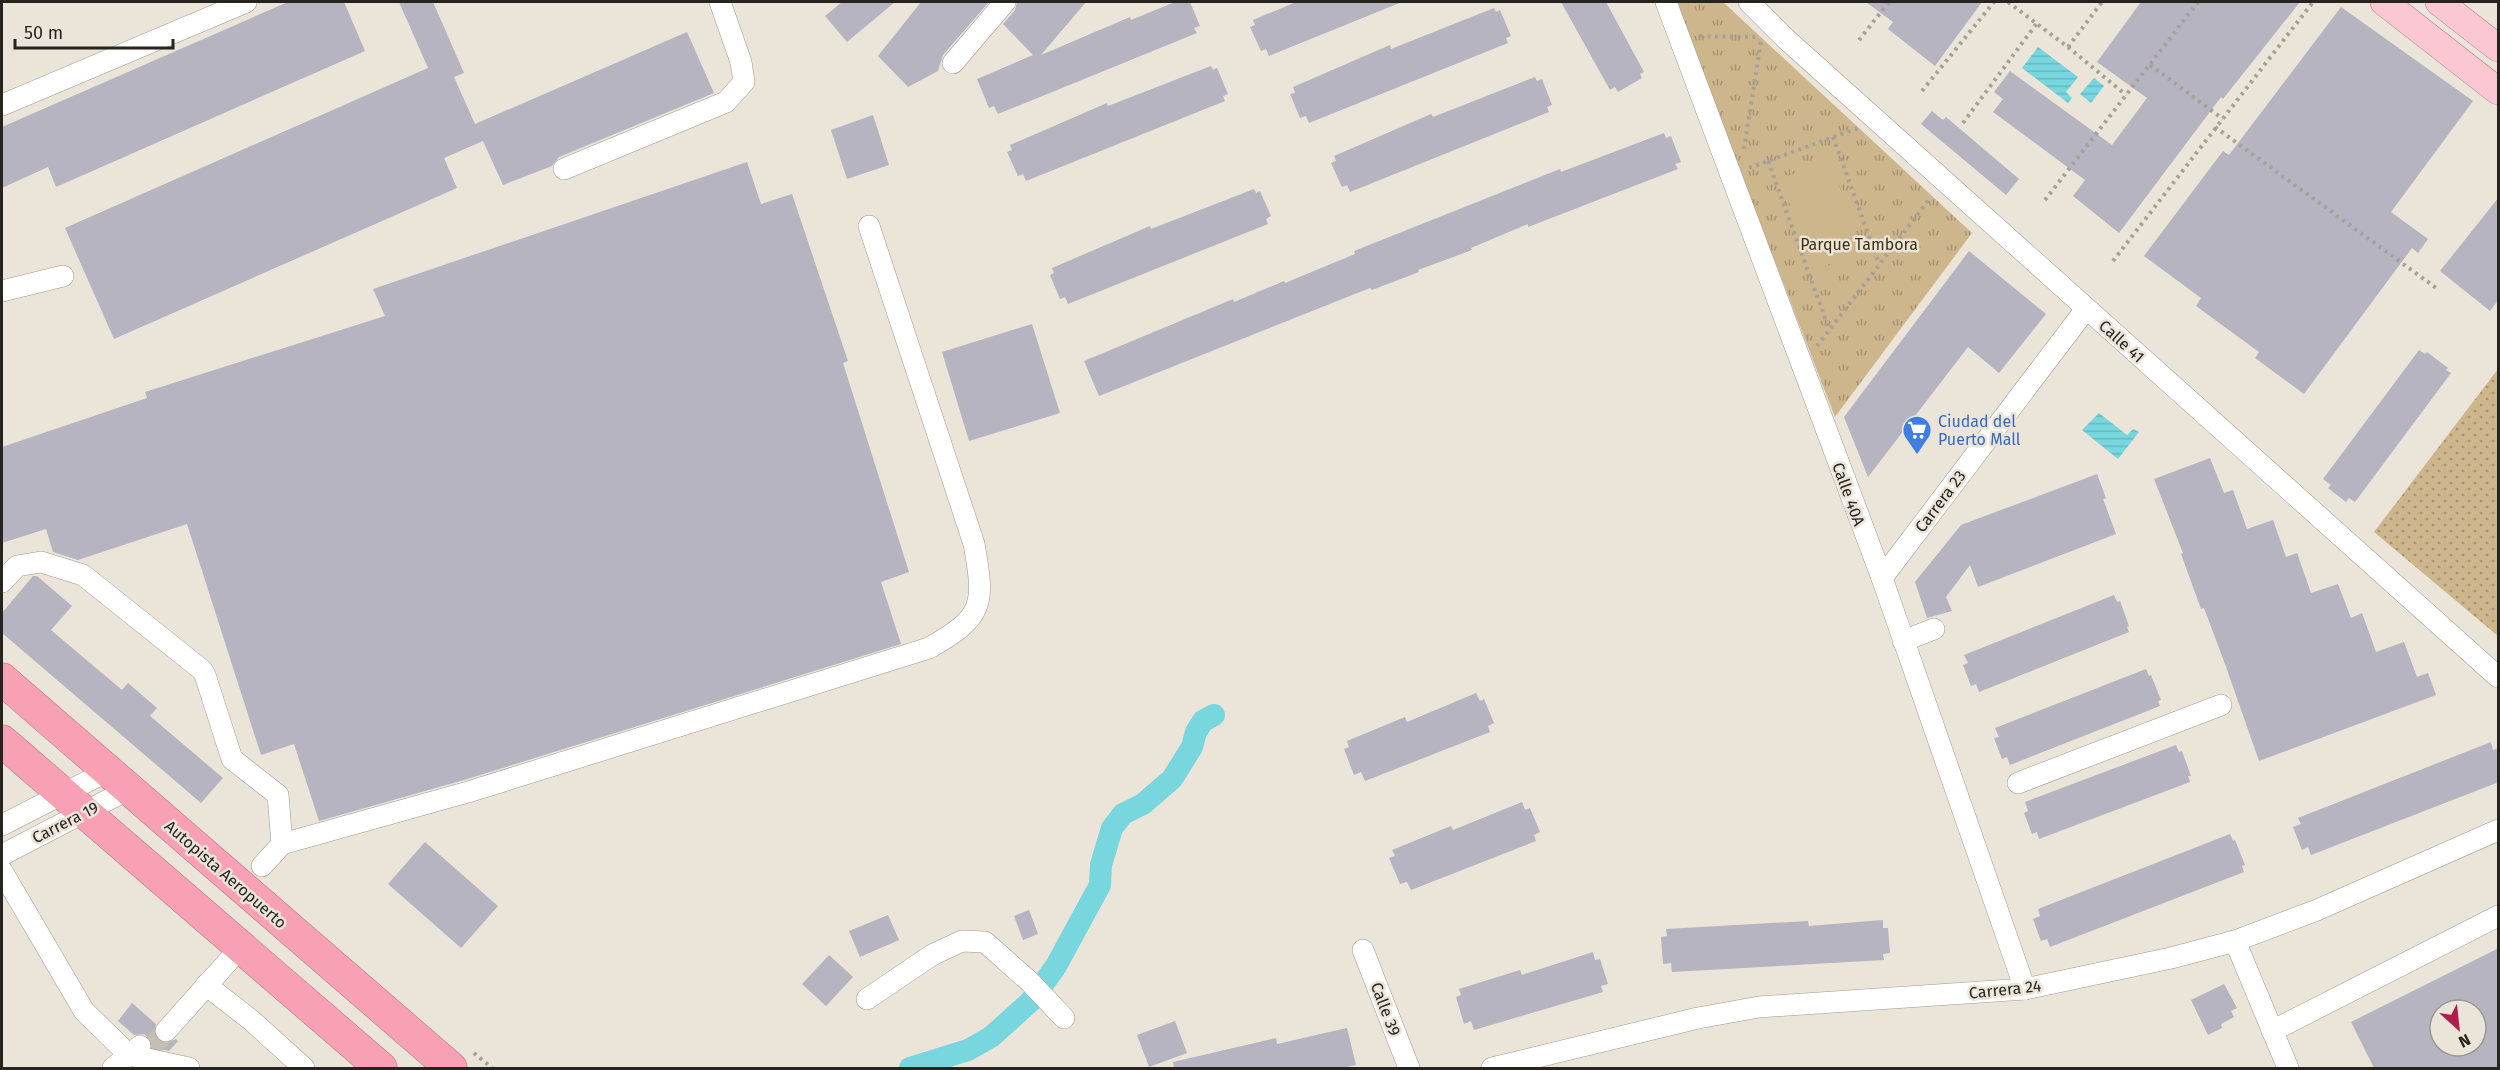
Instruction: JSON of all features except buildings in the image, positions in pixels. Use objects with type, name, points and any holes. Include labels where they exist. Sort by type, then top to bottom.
[{"type":"highway","name":"Autopista Aeropuerto","points":[[2,679],[451,1068]]},
{"type":"highway","points":[[2,741],[381,1068]]},
{"type":"main road","points":[[2384,2],[2499,91]]},
{"type":"main road","points":[[2439,2],[2499,48]]},
{"type":"street","points":[[2,105],[246,2]]},
{"type":"street","points":[[564,169],[695,116],[726,102],[735,95],[744,82],[741,62],[720,2]]},
{"type":"street","points":[[953,63],[1005,2]]},
{"type":"street","name":"Calle 40A","points":[[1666,2],[1735,174],[1800,363],[1882,578],[2025,989]]},
{"type":"street","name":"Calle 41","points":[[1749,2],[1786,39],[2499,677]]},
{"type":"street","points":[[262,866],[282,844],[468,792],[918,652],[958,631],[972,617],[977,608],[981,580],[974,544],[869,226]]},
{"type":"street","points":[[2,291],[63,276]]},
{"type":"street","name":"Carrera 23","points":[[1882,578],[2086,309]]},
{"type":"street","points":[[2,582],[17,566],[41,562],[83,575],[202,670],[207,679],[232,759],[278,795],[282,844]]},
{"type":"street","points":[[1903,641],[1934,629]]},
{"type":"street","points":[[2018,783],[2220,705]]},
{"type":"street","name":"Carrera 19","points":[[2,825],[73,803],[119,780]]},
{"type":"street","name":"Carrera 19","points":[[2,855],[73,803],[119,780]]},
{"type":"street","name":"Carrera 24","points":[[1492,1068],[1698,1018],[1759,1007],[2025,989],[2235,941],[2317,910],[2499,830]]},
{"type":"street","points":[[2,871],[84,1011],[138,1057],[189,1068]]},
{"type":"street","points":[[2272,1031],[2499,916]]},
{"type":"street","points":[[867,999],[932,955],[962,941],[985,942],[1030,982],[1064,1018]]},
{"type":"street","points":[[2235,941],[2288,1068]]},
{"type":"street","points":[[162,1028],[185,1011],[189,1003],[241,948]]},
{"type":"street","name":"Calle 39","points":[[1364,950],[1409,1068]]},
{"type":"street","points":[[206,985],[251,1020],[304,1068]]},
{"type":"path","points":[[1859,40],[1889,2]]},
{"type":"path","points":[[1922,91],[1994,2]]},
{"type":"path","points":[[2007,2],[2068,47],[2126,95]]},
{"type":"path","points":[[2068,47],[2102,2]]},
{"type":"path","points":[[2045,200],[2198,2]]},
{"type":"path","points":[[2113,261],[2313,2]]},
{"type":"path","points":[[1963,123],[2037,23]]},
{"type":"path","points":[[1679,38],[1688,36],[1786,39]]},
{"type":"path","points":[[1735,174],[1762,37]]},
{"type":"path","points":[[2150,65],[2223,119]]},
{"type":"path","points":[[1735,174],[1879,122]]},
{"type":"path","points":[[2215,127],[2439,290]]},
{"type":"path","points":[[1833,137],[1879,265]]},
{"type":"path","points":[[1768,161],[1829,330]]},
{"type":"path","points":[[1800,363],[1811,355],[1932,196],[1947,183]]},
{"type":"green space","name":"Parque Tambora","points":[[1678,2],[1723,2],[1972,233],[1835,417],[1688,36]]},
{"type":"green space","points":[[1831,161],[1862,253],[1812,270],[1781,178]]},
{"type":"green space","points":[[2498,369],[2498,636],[2374,532]]},
{"type":"water","points":[[2038,47],[2078,77],[2066,92],[2072,98],[2068,103],[2022,68]]},
{"type":"water","points":[[2094,78],[2104,86],[2091,103],[2080,94]]},
{"type":"water","points":[[2099,413],[2127,435],[2133,429],[2139,432],[2118,459],[2082,430]]},
{"type":"waterway","points":[[910,1068],[968,1050],[991,1037],[1031,1001],[1056,966],[1100,885],[1101,865],[1112,828],[1123,814],[1143,804],[1172,779],[1192,747],[1196,732],[1203,721],[1214,715]]},
{"type":"tunnel","points":[[150,1049],[166,1031]]},
{"type":"place","name":"Ciudad del Puerto Mall","points":[[1917,456]]}]
